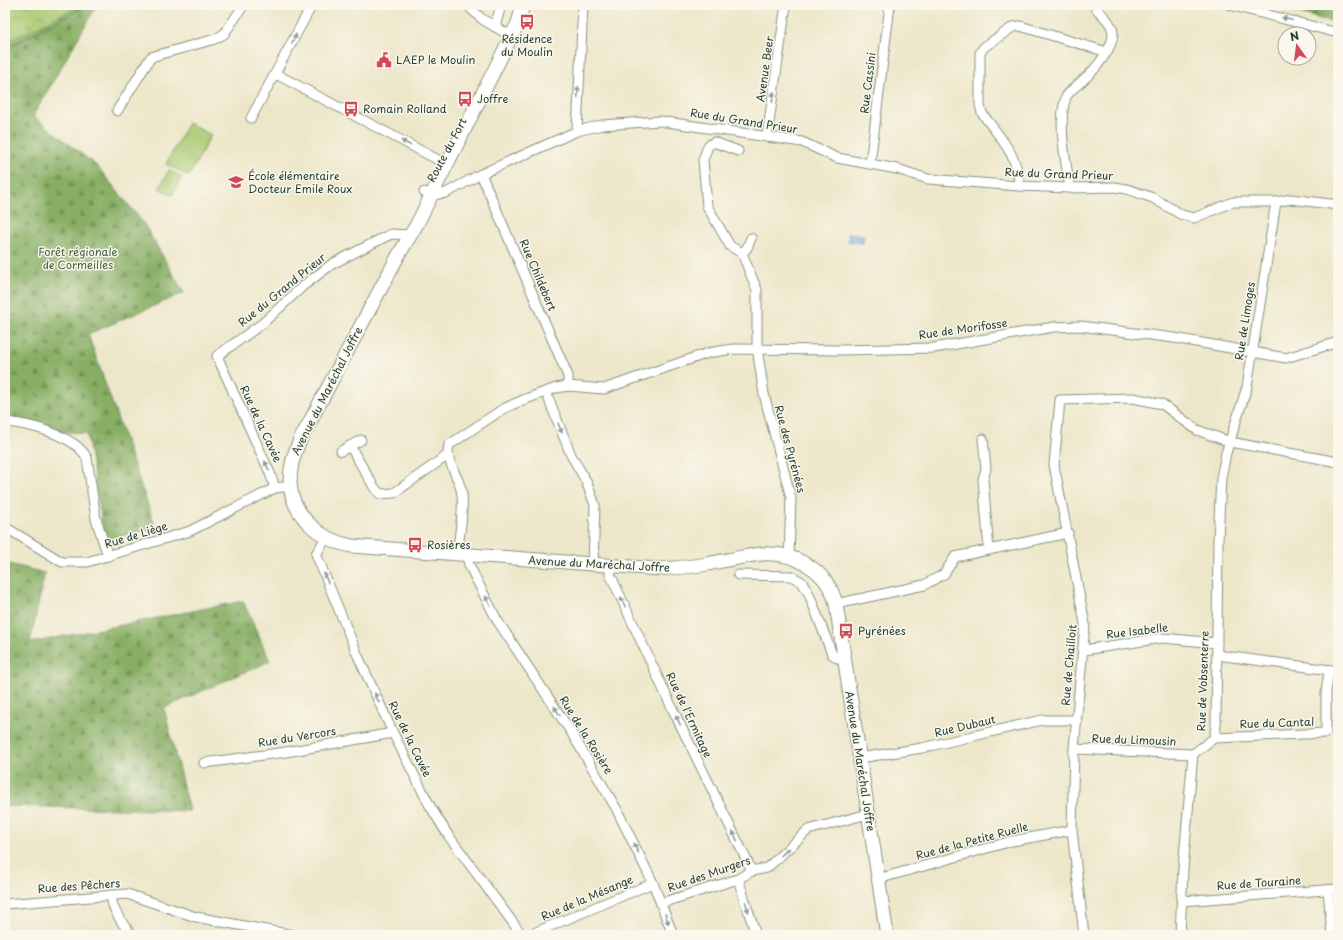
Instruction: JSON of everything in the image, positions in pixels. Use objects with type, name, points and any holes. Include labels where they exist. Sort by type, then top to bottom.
[{"type":"street","points":[[117,112],[152,57],[215,39],[224,34],[244,5]]},
{"type":"street","points":[[251,118],[312,5]]},
{"type":"street","points":[[467,5],[482,18],[511,36]]},
{"type":"street","points":[[495,27],[501,5]]},
{"type":"street","name":"Route du Fort","points":[[412,219],[428,194],[518,23],[523,5]]},
{"type":"street","points":[[577,131],[583,5]]},
{"type":"street","name":"Avenue Beer","points":[[767,136],[786,5]]},
{"type":"street","name":"Rue Cassini","points":[[870,164],[890,5]]},
{"type":"street","points":[[1070,188],[1064,152],[1063,112],[1067,96],[1093,72],[1107,52],[1111,41],[1112,30],[1093,5]]},
{"type":"street","points":[[1230,5],[1338,33]]},
{"type":"street","points":[[1019,186],[1018,168],[1014,158],[982,113],[980,105],[979,59],[984,47],[1013,27],[1020,26],[1107,52]]},
{"type":"street","points":[[276,74],[442,167]]},
{"type":"street","name":"Rue du Grand Prieur","points":[[428,194],[446,193],[481,174],[577,131],[602,125],[660,121],[802,142],[837,158],[898,169],[928,179],[1019,186],[1070,188],[1114,187],[1126,189],[1153,198],[1182,215],[1194,218],[1233,202],[1276,202],[1291,199],[1338,205]]},
{"type":"street","points":[[724,146],[725,130]]},
{"type":"street","points":[[738,151],[711,143],[708,146],[703,160],[707,206],[730,246],[742,253],[747,248],[751,238]]},
{"type":"street","name":"Rue Childebert","points":[[481,174],[568,376],[568,386]]},
{"type":"street","name":"Route du Fort","points":[[425,209],[428,194]]},
{"type":"street","name":"Rue de Limoges","points":[[1230,442],[1247,387],[1276,202]]},
{"type":"street","name":"Avenue du Maréchal Joffre","points":[[425,209],[408,235],[300,440],[291,466],[290,486],[302,514],[314,529],[326,538],[337,543],[352,546],[611,566],[666,568],[706,564],[762,554],[789,557],[808,564],[823,577],[831,588],[836,604],[887,935]]},
{"type":"street","name":"Avenue du Maréchal Joffre","points":[[408,235],[412,219]]},
{"type":"street","name":"Rue du Grand Prieur","points":[[217,356],[263,323],[303,286],[332,264],[391,234],[408,235]]},
{"type":"street","name":"Rue des Pyrénées","points":[[742,253],[757,290],[757,348],[771,427],[791,498],[789,557]]},
{"type":"street","name":"Rue de Morifosse","points":[[448,455],[449,445],[503,409],[546,392],[568,386],[604,389],[708,353],[757,348],[841,350],[934,348],[1054,327],[1080,326],[1174,338],[1286,358],[1338,342]]},
{"type":"street","name":"Rue de la Cavée","points":[[217,356],[270,473],[274,488]]},
{"type":"street","points":[[546,392],[571,455],[586,481],[595,505],[593,565]]},
{"type":"street","name":"Rue de Chailloit","points":[[1084,935],[1072,830],[1074,749],[1084,650],[1085,624],[1054,465],[1060,400],[1133,398],[1162,404],[1197,430],[1230,442]]},
{"type":"street","points":[[5,422],[33,426],[55,434],[84,453],[87,458],[96,519],[108,556]]},
{"type":"street","points":[[983,439],[986,469],[983,479],[989,550]]},
{"type":"street","points":[[341,451],[361,440]]},
{"type":"street","points":[[1230,442],[1338,462]]},
{"type":"street","name":"Rue de Vobsenterre","points":[[1193,754],[1214,738],[1216,727],[1218,539],[1221,478],[1226,453],[1230,442]]},
{"type":"street","points":[[350,446],[374,487],[380,494],[394,493],[448,455],[458,478],[462,496],[462,555]]},
{"type":"street","points":[[274,488],[290,486]]},
{"type":"street","name":"Rue de Liège","points":[[5,527],[45,553],[62,562],[78,563],[108,556],[190,531],[274,488]]},
{"type":"street","points":[[836,604],[924,585],[944,574],[955,557],[1068,533]]},
{"type":"street","name":"Rue de la Cavée","points":[[326,538],[316,554],[358,656],[393,733],[438,821],[522,935]]},
{"type":"street","name":"Rue de la Rosière","points":[[462,555],[469,565],[498,620],[571,732],[613,801],[654,883],[673,935]]},
{"type":"street","name":"Rue de l'Ermitage","points":[[611,566],[610,574],[673,710],[752,871]]},
{"type":"street","points":[[738,575],[790,576],[802,582],[809,594],[832,654],[837,658],[845,658]]},
{"type":"street","name":"Rue Isabelle","points":[[1084,650],[1162,638],[1217,643]]},
{"type":"street","points":[[1216,655],[1334,670]]},
{"type":"street","name":"Rue du Cantal","points":[[1214,738],[1326,733],[1326,692],[1334,670]]},
{"type":"street","name":"Rue Dubaut","points":[[860,758],[922,748],[1042,720],[1076,720]]},
{"type":"street","name":"Rue du Vercors","points":[[204,763],[286,752],[393,733]]},
{"type":"street","name":"Rue du Limousin","points":[[1074,749],[1193,754]]},
{"type":"street","points":[[1180,935],[1193,754]]},
{"type":"street","name":"Rue des Murgers","points":[[661,903],[738,879],[752,871],[767,868],[808,830],[868,814]]},
{"type":"street","name":"Rue de la Petite Ruelle","points":[[878,879],[1012,841],[1072,830]]},
{"type":"street","points":[[738,879],[756,935]]},
{"type":"street","name":"Rue de la Mésange","points":[[529,935],[654,883]]},
{"type":"street","name":"Rue de Touraine","points":[[1182,902],[1338,889]]},
{"type":"street","points":[[1328,890],[1332,935]]},
{"type":"street","points":[[111,894],[112,903],[124,926],[132,935]]},
{"type":"street","name":"Rue des Pêchers","points":[[5,904],[111,894],[126,894],[196,917],[293,935]]},
{"type":"green space","points":[[5,5],[87,5],[5,48]]},
{"type":"green space","points":[[5,5],[81,5],[5,43]]},
{"type":"green space","name":"Forêt régionale de Cormeilles","points":[[89,5],[97,5],[33,116],[97,166],[144,224],[184,293],[88,334],[156,528],[105,540],[87,434],[5,424],[5,49]]},
{"type":"green space","points":[[1273,5],[1338,5],[1338,24]]},
{"type":"green space","points":[[188,123],[211,135],[189,176],[166,164]]},
{"type":"green space","points":[[169,170],[182,177],[172,195],[159,188]]},
{"type":"green space","points":[[5,563],[45,573],[30,643],[243,601],[270,661],[164,708],[189,811],[5,806]]},
{"type":"water","points":[[849,233],[864,235],[863,243],[848,241]]},
{"type":"place","name":"Résidence du Moulin","points":[[527,22]]},
{"type":"place","name":"LAEP le Moulin","points":[[384,60]]},
{"type":"place","name":"Joffre","points":[[465,99]]},
{"type":"place","name":"Romain Rolland","points":[[351,109]]},
{"type":"place","name":"École élémentaire Docteur Emile Roux","points":[[236,182]]},
{"type":"place","name":"Rosières","points":[[415,545]]},
{"type":"place","name":"Pyrénées","points":[[846,631]]}]
